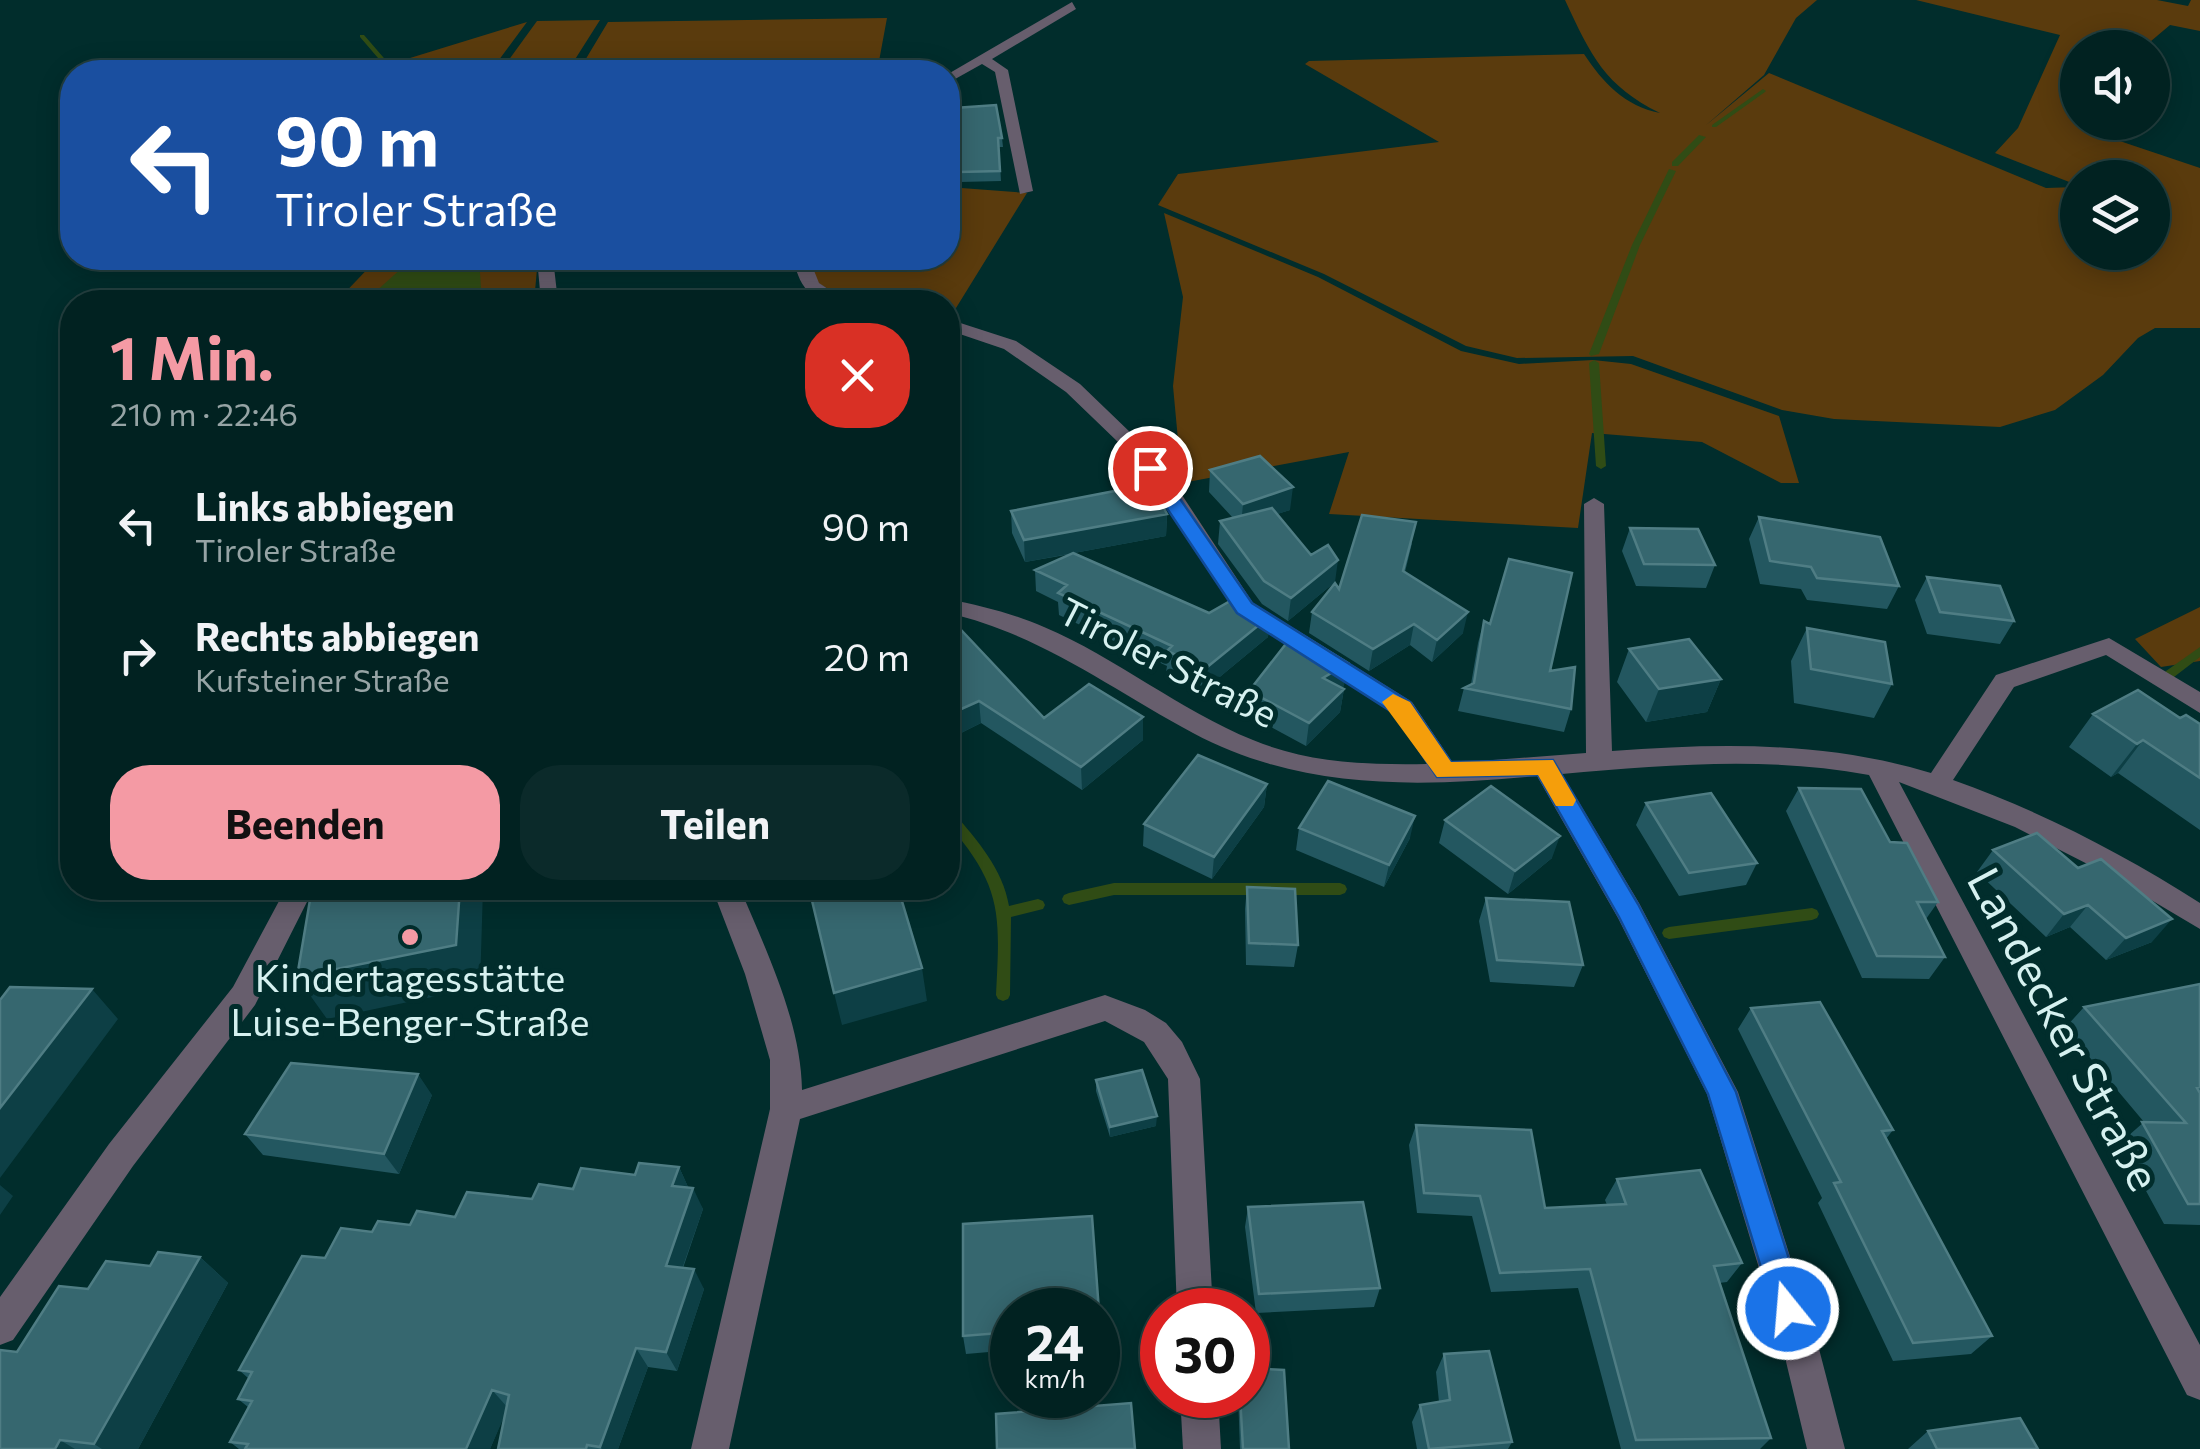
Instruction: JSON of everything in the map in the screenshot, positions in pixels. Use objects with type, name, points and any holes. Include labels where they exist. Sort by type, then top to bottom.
[{"type":"street","points":[[960,71],[1072,6]]},
{"type":"street","points":[[982,58],[1001,70],[1025,191]]},
{"type":"street","points":[[960,328],[1010,345],[1073,388],[1126,439],[1173,496],[1245,608],[1402,708],[1445,771]]},
{"type":"street","points":[[1594,504],[1599,761]]},
{"type":"street","name":"Tiroler Straße","points":[[960,609],[1002,619],[1044,637],[1210,730],[1261,753],[1327,768],[1445,771],[1752,754],[1839,760],[1936,786],[2055,833],[2121,867],[2200,918]]},
{"type":"street","points":[[1936,786],[2005,681],[2110,646],[2200,704]]},
{"type":"street","points":[[1544,766],[1629,911],[1722,1092],[1800,1345],[1826,1449]]},
{"type":"street","name":"Landecker Straße","points":[[1879,770],[2200,1382]]},
{"type":"street","points":[[0,1327],[121,1154],[244,996],[294,900]]},
{"type":"street","points":[[710,1449],[786,1109],[786,1060],[760,974],[731,900]]},
{"type":"street","points":[[786,1109],[1106,1008],[1130,1016],[1171,1048],[1184,1079],[1194,1288]]},
{"type":"street","points":[[1200,1418],[1202,1449]]},
{"type":"shaded area","points":[[1565,0],[1817,0],[1796,18],[1764,75],[1705,126],[1769,73],[2046,188],[2060,188],[2060,270],[2170,270],[2170,160],[2060,160],[2060,178],[1995,153],[2018,128],[2060,35],[2060,140],[2117,140],[2200,168],[2200,328],[2155,328],[2138,338],[2103,375],[2055,410],[2000,427],[1834,419],[1782,410],[1633,356],[1517,358],[1466,346],[1324,274],[1158,205],[1178,174],[1439,142],[1305,64],[1309,61],[1584,54],[1616,92],[1636,105],[1660,113],[1613,80],[1583,37]]},
{"type":"shaded area","points":[[1916,0],[2157,0],[2188,6],[2191,0],[2200,0],[2200,31],[2170,25],[2164,30],[2060,30],[2060,35]]},
{"type":"shaded area","points":[[887,18],[879,60],[585,60],[608,22]]},
{"type":"shaded area","points":[[600,20],[575,60],[509,60],[537,21]]},
{"type":"shaded area","points":[[527,22],[499,60],[404,60]]},
{"type":"shaded area","points":[[960,188],[1027,193],[960,302],[960,290],[831,290],[813,279],[811,270],[960,270]]},
{"type":"shaded area","points":[[1164,213],[1318,277],[1461,351],[1519,364],[1593,360],[1631,364],[1779,416],[1799,483],[1781,483],[1702,442],[1592,433],[1578,528],[1329,514],[1349,452],[1182,483],[1173,386],[1183,297]]},
{"type":"shaded area","points":[[367,270],[537,270],[535,290],[347,290]]},
{"type":"shaded area","points":[[400,270],[480,270],[481,290],[377,290]]},
{"type":"shaded area","points":[[2200,607],[2200,661],[2161,667],[2135,639]]},
{"type":"building","points":[[996,105],[1002,138],[998,138],[1000,171],[960,172],[960,108]]},
{"type":"building","points":[[1260,456],[1293,487],[1243,504],[1210,470]]},
{"type":"building","points":[[1151,484],[1167,514],[1024,540],[1011,511]]},
{"type":"building","points":[[1272,508],[1311,555],[1328,545],[1338,560],[1291,598],[1264,581],[1220,521]]},
{"type":"building","points":[[1362,515],[1416,522],[1403,571],[1468,612],[1437,640],[1414,624],[1373,649],[1312,612],[1335,583],[1339,589]]},
{"type":"building","points":[[1759,517],[1880,537],[1899,586],[1817,578],[1811,567],[1770,561]]},
{"type":"building","points":[[1630,528],[1698,529],[1715,565],[1644,564]]},
{"type":"building","points":[[1073,553],[1209,613],[1239,596],[1270,616],[1206,668],[1167,651],[1172,646],[1058,593],[1067,585],[1035,570]]},
{"type":"building","points":[[1509,559],[1572,573],[1550,671],[1575,667],[1571,709],[1464,688],[1474,683],[1484,621],[1490,624]]},
{"type":"building","points":[[1927,577],[2000,586],[2014,621],[1940,612]]},
{"type":"building","points":[[1807,628],[1885,642],[1892,684],[1811,669]]},
{"type":"building","points":[[960,629],[1044,718],[1089,684],[1143,717],[1081,767],[979,701],[960,710]]},
{"type":"building","points":[[1296,631],[1348,663],[1323,678],[1344,689],[1309,723],[1249,691]]},
{"type":"building","points":[[1689,639],[1721,679],[1659,689],[1629,649]]},
{"type":"building","points":[[2138,690],[2180,718],[2186,715],[2200,724],[2200,778],[2143,740],[2137,744],[2093,714]]},
{"type":"building","points":[[1198,755],[1267,784],[1214,857],[1144,824]]},
{"type":"building","points":[[1328,781],[1415,816],[1389,865],[1299,828]]},
{"type":"building","points":[[1491,786],[1560,836],[1515,871],[1445,820]]},
{"type":"building","points":[[1799,788],[1861,789],[1890,842],[1907,843],[1938,902],[1917,902],[1945,957],[1877,956]]},
{"type":"building","points":[[1711,793],[1757,863],[1689,873],[1646,803]]},
{"type":"building","points":[[2037,833],[2078,868],[2101,859],[2172,919],[2126,938],[2088,905],[2064,914],[1993,850]]},
{"type":"building","points":[[1247,887],[1295,889],[1298,945],[1249,943]]},
{"type":"building","points":[[1486,898],[1569,902],[1583,965],[1497,960]]},
{"type":"building","points":[[310,900],[459,900],[456,945],[297,977]]},
{"type":"building","points":[[812,900],[902,900],[922,968],[834,993]]},
{"type":"building","points":[[2200,984],[2200,1204],[2188,1204],[2142,1122],[2186,1123],[2084,1007]]},
{"type":"building","points":[[10,987],[92,989],[0,1108],[0,1000]]},
{"type":"building","points":[[1820,1002],[1893,1130],[1882,1131],[1992,1336],[1913,1343],[1834,1183],[1841,1182],[1751,1008]]},
{"type":"building","points":[[291,1063],[418,1074],[384,1154],[245,1134]]},
{"type":"building","points":[[1142,1070],[1157,1116],[1110,1127],[1096,1080]]},
{"type":"building","points":[[1416,1125],[1531,1130],[1545,1208],[1626,1204],[1617,1179],[1700,1170],[1742,1263],[1714,1266],[1771,1438],[1636,1440],[1590,1269],[1500,1273],[1480,1196],[1424,1193]]},
{"type":"building","points":[[639,1163],[679,1167],[672,1186],[693,1188],[666,1266],[694,1269],[666,1352],[636,1348],[600,1447],[498,1449],[509,1395],[492,1390],[466,1449],[245,1449],[248,1444],[230,1442],[252,1401],[238,1399],[252,1372],[239,1370],[302,1256],[325,1258],[341,1228],[372,1232],[378,1221],[410,1225],[417,1211],[455,1217],[467,1192],[532,1199],[539,1184],[573,1189],[581,1168],[635,1175]]},
{"type":"building","points":[[1363,1202],[1380,1288],[1270,1293],[1270,1288],[1258,1288],[1248,1207]]},
{"type":"building","points":[[1092,1216],[1097,1288],[990,1288],[990,1334],[963,1336],[963,1224]]},
{"type":"building","points":[[158,1252],[200,1257],[94,1444],[60,1440],[55,1449],[0,1449],[0,1350],[17,1352],[59,1286],[88,1289],[106,1261],[150,1266]]},
{"type":"building","points":[[1489,1351],[1512,1442],[1429,1449],[1420,1405],[1450,1400],[1444,1354]]},
{"type":"building","points":[[1270,1369],[1284,1370],[1289,1449],[1243,1449],[1241,1418],[1270,1418]]},
{"type":"building","points":[[1131,1403],[1135,1449],[997,1449],[996,1418],[1120,1418],[1120,1404]]},
{"type":"building","points":[[2020,1418],[2038,1449],[1937,1449],[1928,1431]]},
{"type":"waterway","points":[[362,36],[383,60]]},
{"type":"waterway","points":[[1714,126],[1763,91]]},
{"type":"waterway","points":[[1675,164],[1702,137]]},
{"type":"waterway","points":[[1594,354],[1636,245],[1672,171]]},
{"type":"waterway","points":[[1594,363],[1601,466]]},
{"type":"waterway","points":[[2170,674],[2200,651]]},
{"type":"waterway","points":[[960,829],[984,860],[1001,898],[1005,940],[1003,995]]},
{"type":"waterway","points":[[1069,899],[1114,889],[1340,889]]},
{"type":"waterway","points":[[1008,912],[1038,905]]},
{"type":"waterway","points":[[1669,933],[1812,914]]},
{"type":"slow traffic","points":[[1393,702],[1402,708],[1445,771],[1544,766],[1564,800]]},
{"type":"place","name":"Kindertagesstätte Luise-Benger-Straße","points":[[410,937]]},
{"type":"route","points":[[1150,468],[1173,496],[1245,608],[1402,708],[1445,771],[1544,766],[1629,911],[1722,1092],[1788,1309]]}]
